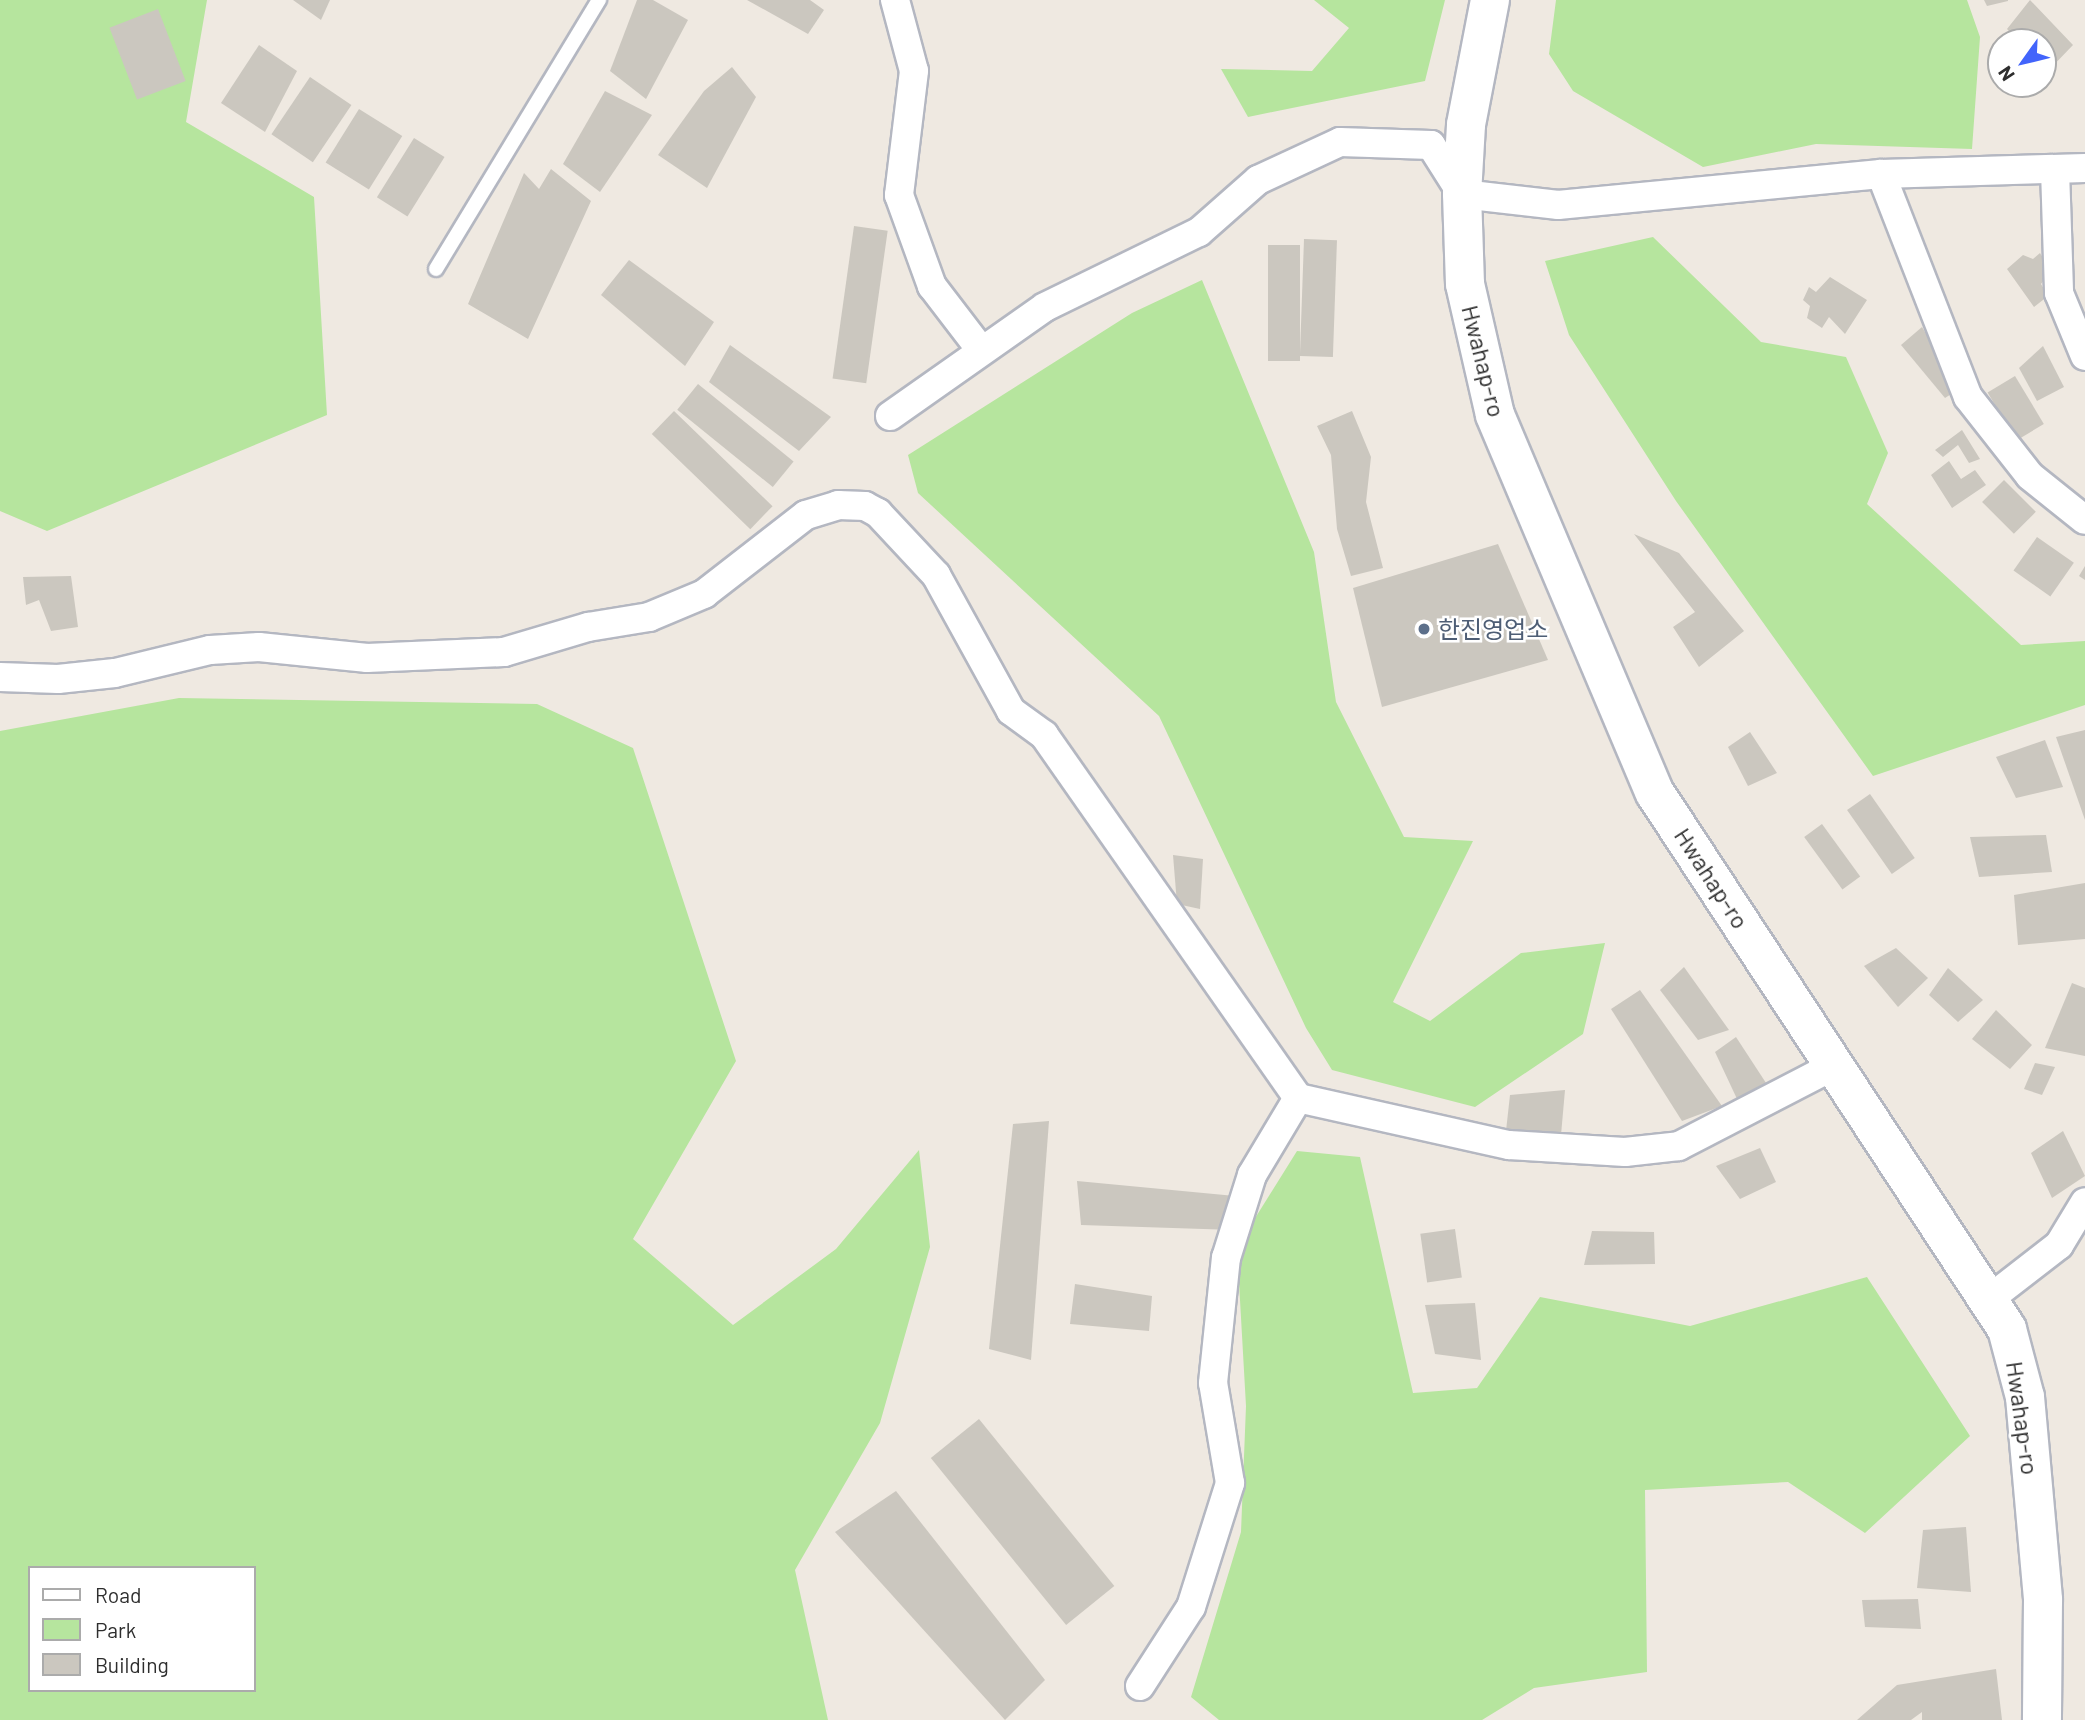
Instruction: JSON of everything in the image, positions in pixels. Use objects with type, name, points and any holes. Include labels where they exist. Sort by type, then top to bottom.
[{"type":"main road","name":"Hwahap-ro","points":[[1490,0],[1466,125],[1462,194],[1465,284],[1495,415],[1650,780],[2007,1329],[2025,1397],[2043,1600],[2042,1720]]},
{"type":"street","points":[[895,0],[914,71],[899,195],[932,286],[981,351]]},
{"type":"street","points":[[890,416],[1045,307],[1199,232],[1258,180],[1340,142],[1431,145],[1462,194],[1558,205],[1881,174],[2039,167],[2055,170],[2085,168]]},
{"type":"street","points":[[2055,170],[2059,293],[2085,356]]},
{"type":"street","points":[[1881,174],[1968,397],[2030,476],[2085,520]]},
{"type":"street","points":[[0,677],[58,679],[115,673],[210,650],[259,647],[366,657],[503,652],[588,627],[649,617],[704,594],[806,515],[838,505],[864,506],[878,513],[936,575],[1011,711],[1044,735],[1298,1098],[1509,1145],[1625,1152],[1679,1146],[1835,1065]]},
{"type":"street","points":[[1140,1686],[1191,1607],[1230,1483],[1213,1383],[1226,1258],[1252,1175],[1298,1098]]},
{"type":"street","points":[[1988,1300],[2059,1245],[2085,1202]]},
{"type":"lane","points":[[436,269],[599,0]]},
{"type":"green space","points":[[0,0],[207,0],[186,122],[314,197],[327,415],[47,531],[0,511]]},
{"type":"green space","points":[[1314,0],[1445,0],[1425,81],[1248,117],[1221,69],[1312,71],[1349,28]]},
{"type":"green space","points":[[1556,0],[1967,0],[1980,37],[1972,149],[1816,144],[1703,167],[1573,91],[1549,54]]},
{"type":"green space","points":[[1653,237],[1761,342],[1846,357],[1888,453],[1867,504],[2021,645],[2085,641],[2085,705],[1873,776],[1676,501],[1569,335],[1545,261]]},
{"type":"green space","points":[[1202,280],[1314,552],[1336,702],[1404,837],[1473,841],[1393,1002],[1430,1021],[1521,953],[1605,943],[1583,1034],[1475,1107],[1332,1070],[1306,1028],[1159,716],[918,493],[908,455],[1132,313]]},
{"type":"green space","points":[[179,698],[537,704],[633,748],[736,1061],[633,1239],[733,1325],[836,1249],[919,1150],[930,1247],[880,1423],[795,1570],[828,1720],[0,1720],[0,731]]},
{"type":"green space","points":[[1297,1151],[1360,1157],[1413,1393],[1477,1388],[1540,1297],[1690,1326],[1867,1277],[1970,1436],[1865,1533],[1788,1482],[1645,1490],[1647,1672],[1534,1688],[1482,1720],[1219,1720],[1191,1697],[1241,1532],[1246,1406],[1237,1247]]},
{"type":"building","points":[[293,0],[330,0],[321,20]]},
{"type":"building","points":[[637,0],[653,0],[688,20],[646,99],[610,71]]},
{"type":"building","points":[[747,0],[810,0],[824,10],[808,34]]},
{"type":"building","points":[[1984,0],[2008,0],[2008,1],[1987,6]]},
{"type":"building","points":[[2030,0],[2057,28],[2008,28]]},
{"type":"building","points":[[158,9],[186,81],[137,100],[109,28]]},
{"type":"building","points":[[2057,28],[2073,45],[2057,62]]},
{"type":"building","points":[[259,45],[297,71],[265,132],[221,103]]},
{"type":"building","points":[[732,67],[756,97],[707,188],[658,155],[704,91]]},
{"type":"building","points":[[310,77],[351,105],[313,162],[271,134]]},
{"type":"building","points":[[605,91],[652,115],[600,192],[563,164]]},
{"type":"building","points":[[359,109],[402,136],[369,189],[326,162]]},
{"type":"building","points":[[414,138],[445,157],[407,216],[377,197]]},
{"type":"building","points":[[551,169],[591,201],[528,339],[468,304],[524,173],[539,189]]},
{"type":"building","points":[[854,226],[888,231],[866,383],[833,379]]},
{"type":"building","points":[[1304,239],[1337,240],[1333,357],[1300,356]]},
{"type":"building","points":[[1268,245],[1300,245],[1300,361],[1268,361]]},
{"type":"building","points":[[2040,253],[2051,271],[2041,284],[2048,296],[2034,307],[2007,269],[2023,255],[2033,259]]},
{"type":"building","points":[[629,260],[714,322],[685,366],[601,295]]},
{"type":"building","points":[[1830,277],[1867,300],[1845,334],[1829,317],[1822,328],[1807,318],[1810,306],[1803,300],[1809,287],[1816,292]]},
{"type":"building","points":[[1922,327],[1959,389],[1945,398],[1901,345]]},
{"type":"building","points":[[730,345],[831,417],[799,451],[709,382]]},
{"type":"building","points":[[2043,346],[2064,387],[2037,401],[2019,368]]},
{"type":"building","points":[[2015,376],[2044,424],[2016,440],[1988,392]]},
{"type":"building","points":[[698,384],[794,461],[773,487],[677,410]]},
{"type":"building","points":[[674,411],[773,506],[750,529],[652,434]]},
{"type":"building","points":[[1352,411],[1371,457],[1366,502],[1383,568],[1351,576],[1337,529],[1331,455],[1317,426]]},
{"type":"building","points":[[1962,430],[1980,459],[1969,463],[1958,445],[1943,457],[1935,450]]},
{"type":"building","points":[[1949,461],[1961,479],[1975,470],[1986,485],[1952,508],[1931,475]]},
{"type":"building","points":[[2004,480],[2036,512],[2014,534],[1982,502]]},
{"type":"building","points":[[1634,534],[1679,553],[1744,631],[1699,667],[1673,627],[1695,612]]},
{"type":"building","points":[[2037,537],[2074,563],[2050,596],[2013,571]]},
{"type":"building","points":[[1498,544],[1548,660],[1382,707],[1353,588]]},
{"type":"building","points":[[2085,566],[2085,580],[2079,576]]},
{"type":"building","points":[[71,576],[78,627],[51,631],[39,600],[26,605],[23,577]]},
{"type":"building","points":[[2085,730],[2085,820],[2056,737]]},
{"type":"building","points":[[1750,732],[1777,773],[1748,786],[1728,747]]},
{"type":"building","points":[[2045,740],[2063,787],[2016,798],[1996,757]]},
{"type":"building","points":[[1870,794],[1915,858],[1892,874],[1847,810]]},
{"type":"building","points":[[1822,824],[1860,877],[1842,890],[1804,837]]},
{"type":"building","points":[[2046,835],[2052,872],[1979,877],[1970,837]]},
{"type":"building","points":[[1173,855],[1203,859],[1200,909],[1177,904]]},
{"type":"building","points":[[2085,883],[2085,939],[2018,945],[2014,895]]},
{"type":"building","points":[[1896,948],[1928,978],[1898,1007],[1864,966]]},
{"type":"building","points":[[1684,967],[1729,1030],[1698,1040],[1660,990]]},
{"type":"building","points":[[1948,968],[1983,1000],[1958,1022],[1929,995]]},
{"type":"building","points":[[2072,983],[2085,988],[2085,1056],[2045,1048]]},
{"type":"building","points":[[1640,990],[1722,1106],[1682,1121],[1611,1009]]},
{"type":"building","points":[[1996,1010],[2032,1045],[2010,1069],[1972,1039]]},
{"type":"building","points":[[1736,1037],[1768,1086],[1738,1101],[1715,1052]]},
{"type":"building","points":[[2035,1063],[2055,1067],[2042,1095],[2024,1089]]},
{"type":"building","points":[[1565,1090],[1561,1135],[1506,1131],[1510,1095]]},
{"type":"building","points":[[1049,1121],[1031,1360],[989,1349],[1013,1124]]},
{"type":"building","points":[[2063,1131],[2085,1176],[2052,1198],[2031,1153]]},
{"type":"building","points":[[1760,1148],[1776,1182],[1740,1199],[1716,1166]]},
{"type":"building","points":[[1077,1181],[1235,1196],[1234,1230],[1081,1225]]},
{"type":"building","points":[[1455,1229],[1462,1278],[1427,1282],[1420,1234]]},
{"type":"building","points":[[1592,1231],[1654,1232],[1655,1264],[1584,1265]]},
{"type":"building","points":[[1075,1284],[1152,1296],[1149,1331],[1070,1324]]},
{"type":"building","points":[[1475,1303],[1481,1360],[1435,1354],[1425,1305]]},
{"type":"building","points":[[979,1419],[1114,1586],[1066,1625],[931,1458]]},
{"type":"building","points":[[896,1491],[1045,1680],[1005,1720],[835,1532]]},
{"type":"building","points":[[1966,1527],[1971,1592],[1917,1588],[1923,1530]]},
{"type":"building","points":[[1918,1599],[1921,1629],[1865,1627],[1862,1600]]},
{"type":"building","points":[[1996,1669],[2002,1720],[1922,1720],[1922,1712],[1911,1720],[1857,1720],[1897,1685]]},
{"type":"place","name":"한진영업소","points":[[1424,629]]}]
